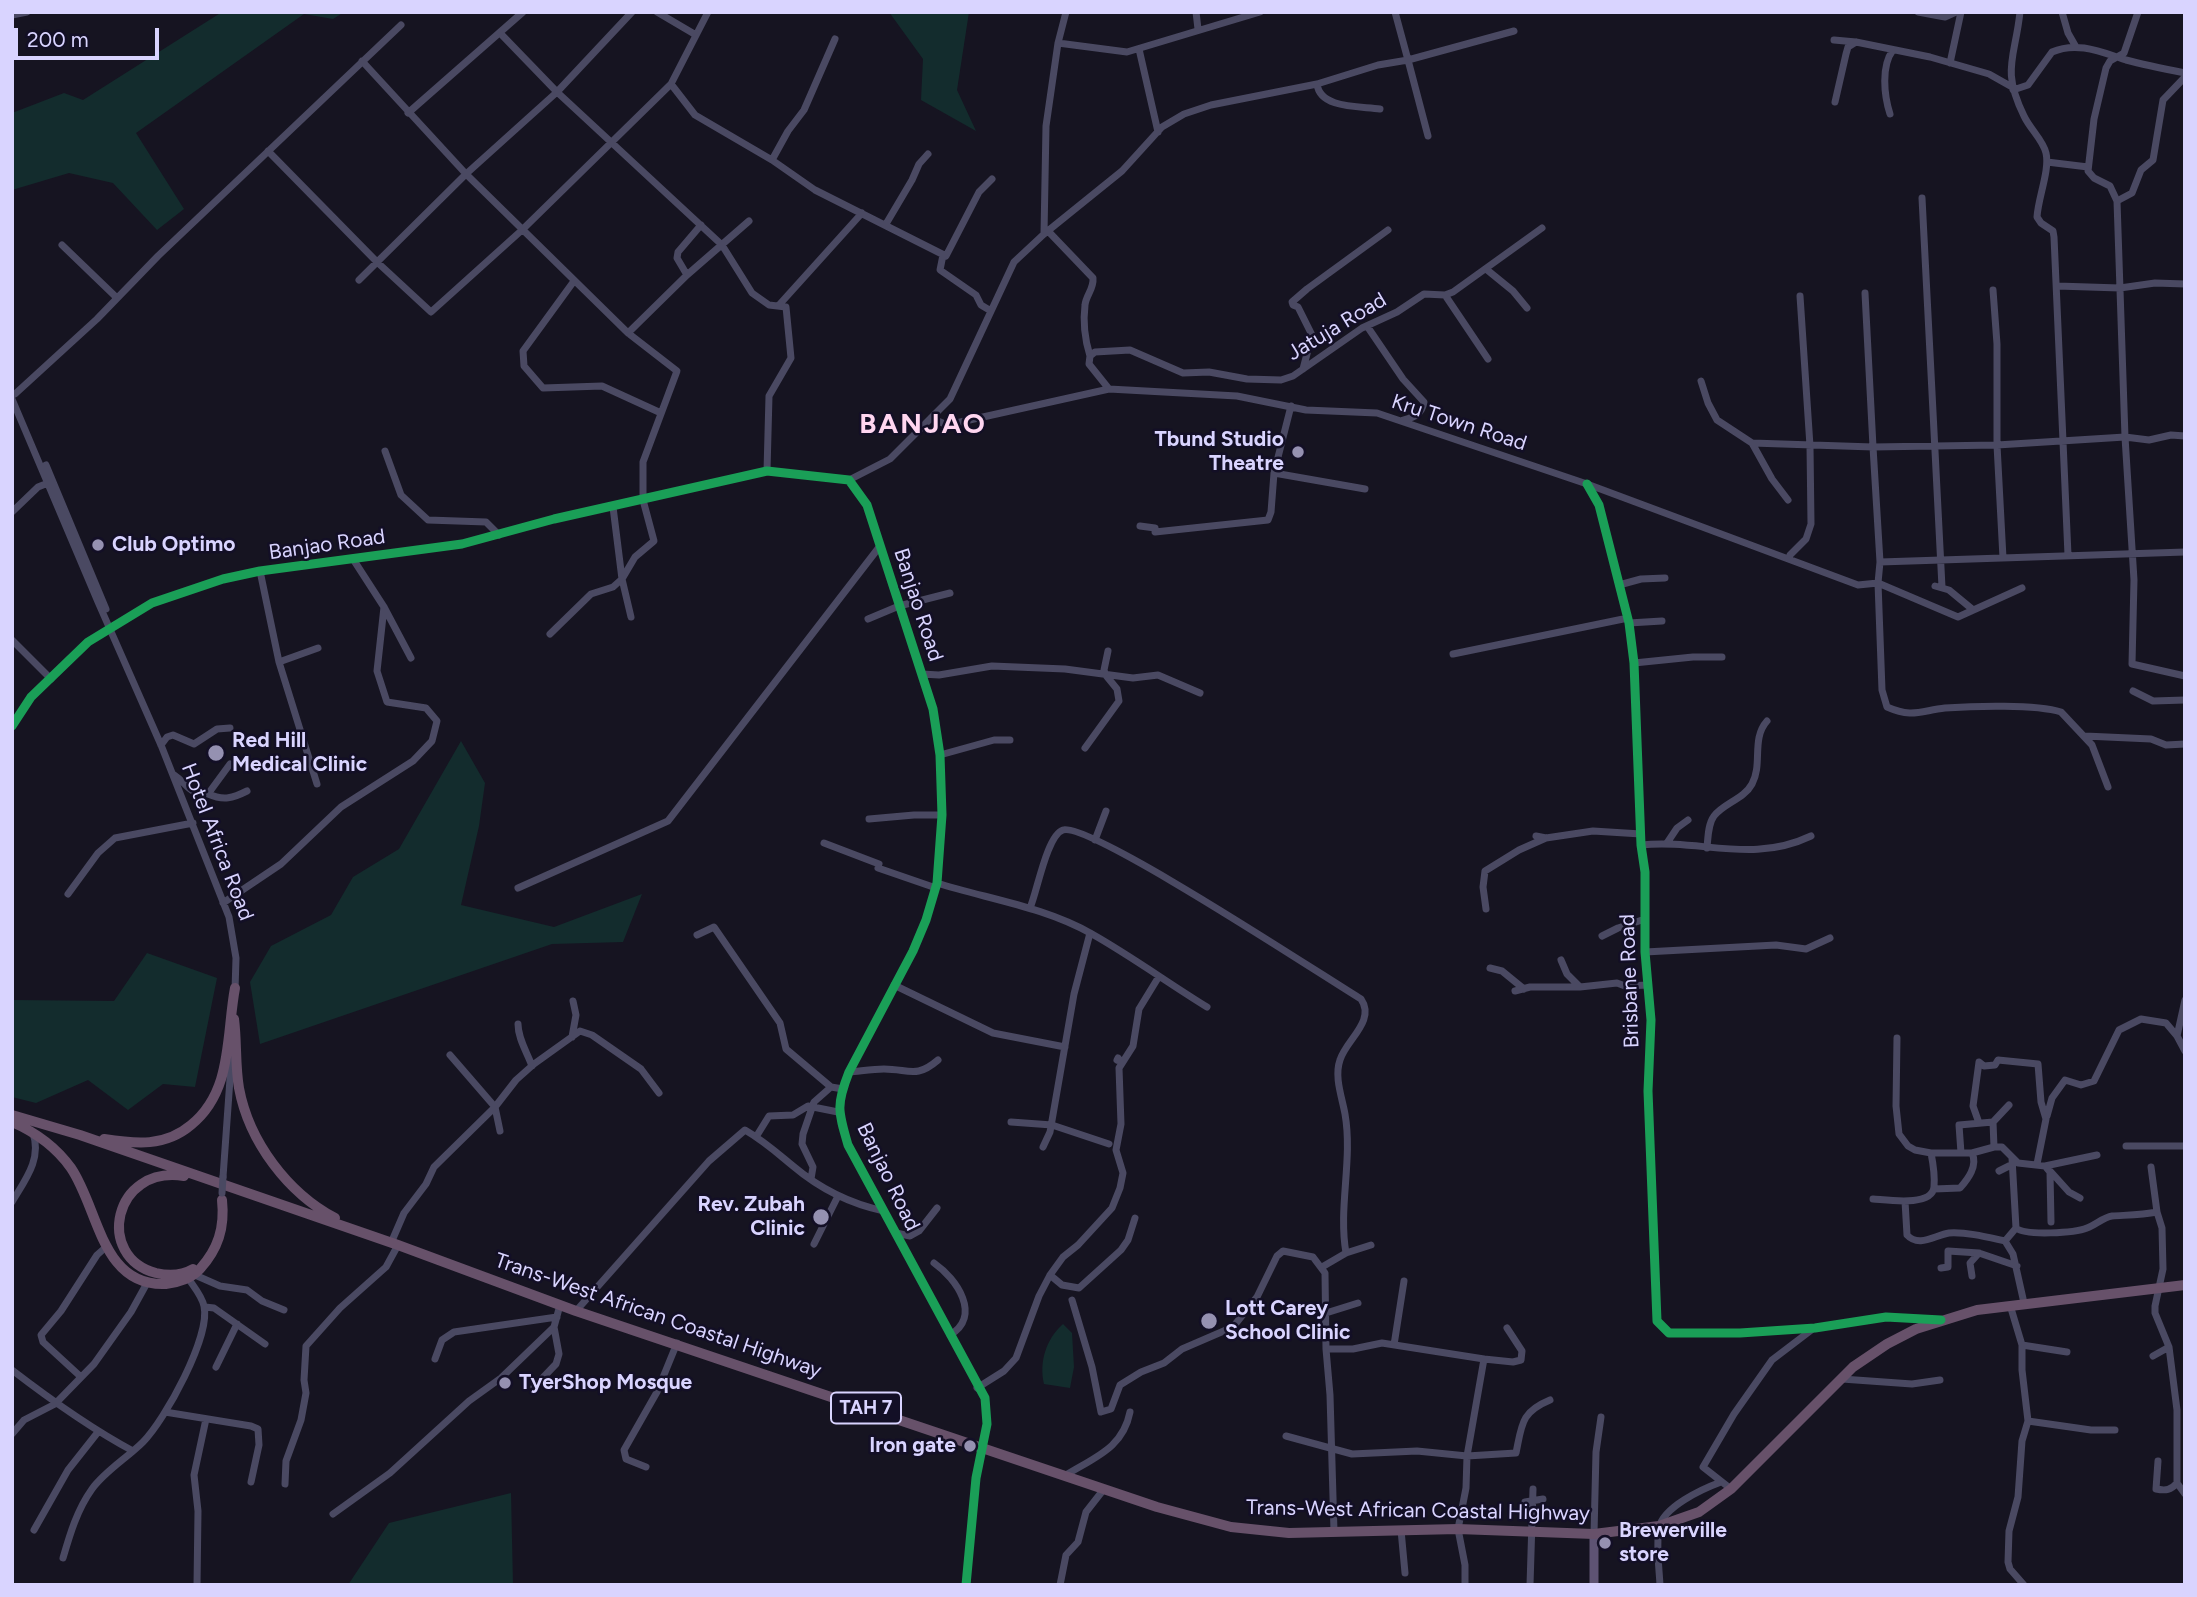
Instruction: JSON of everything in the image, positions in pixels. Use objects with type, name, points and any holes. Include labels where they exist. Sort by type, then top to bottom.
[{"type":"highway","points":[[80,1135],[139,1143],[165,1141],[175,1137],[200,1118],[213,1103],[223,1072],[235,988]]},
{"type":"highway","points":[[234,1019],[237,1074],[242,1098],[265,1153],[295,1190],[316,1206],[391,1243]]},
{"type":"highway","name":"Trans-West African Coastal Highway","points":[[12,1115],[210,1179],[576,1311],[1184,1516],[1231,1527],[1279,1532],[1458,1529],[1594,1534],[1659,1526],[1699,1512],[1731,1489],[1853,1367],[1886,1344],[1916,1329],[1977,1310],[2185,1284]]},
{"type":"highway","points":[[12,1122],[33,1132],[50,1145],[71,1168],[106,1247],[119,1266],[146,1283],[173,1284],[192,1276],[211,1256],[218,1245],[223,1216],[222,1197]]},
{"type":"highway","points":[[210,1179],[166,1174],[133,1189],[120,1210],[119,1227],[127,1255],[152,1272],[169,1276],[186,1273],[197,1266],[213,1245],[221,1216],[222,1197]]},
{"type":"main road","points":[[1594,1534],[1594,1585]]},
{"type":"street","points":[[12,15],[27,12]]},
{"type":"street","points":[[408,113],[523,12]]},
{"type":"street","points":[[359,280],[466,174],[557,92],[632,12]]},
{"type":"street","points":[[657,12],[696,36]]},
{"type":"street","points":[[268,151],[377,262],[431,312],[522,230],[670,84],[708,12]]},
{"type":"street","points":[[1066,12],[1058,43],[1046,126],[1046,232],[1093,278],[1094,284],[1085,304],[1085,340],[1090,356],[1089,364],[1109,389]]},
{"type":"street","points":[[1196,12],[1198,29]]},
{"type":"street","points":[[1058,43],[1117,52],[1139,49],[1260,12]]},
{"type":"street","points":[[1395,12],[1428,136]]},
{"type":"street","points":[[1918,12],[1945,17],[1958,12],[1950,63]]},
{"type":"street","points":[[2020,12],[2010,64],[2012,88],[2025,118],[2046,152],[2047,162],[2037,217],[2053,231],[2068,555]]},
{"type":"street","points":[[2062,12],[2068,33],[2076,47]]},
{"type":"street","points":[[2138,12],[2124,53],[2110,61],[2106,68],[2096,111],[2088,167],[2090,175],[2110,186],[2117,201],[2125,437],[2134,580],[2132,664],[2185,676]]},
{"type":"street","points":[[13,393],[117,298],[401,25]]},
{"type":"street","points":[[849,480],[890,459],[950,399],[1014,262],[1046,232],[1122,171],[1158,132],[1184,114],[1211,105],[1317,84],[1378,65],[1408,60],[1514,31]]},
{"type":"street","points":[[500,33],[557,92],[722,245],[752,293],[769,305],[786,307],[791,358],[769,396],[767,471]]},
{"type":"street","points":[[772,160],[788,131],[804,110],[835,39]]},
{"type":"street","points":[[1834,40],[1856,42],[1950,63],[1989,74],[2012,88],[2028,85],[2052,52],[2076,47],[2099,50],[2185,75],[2163,100],[2153,160],[2141,170],[2132,193],[2117,201]]},
{"type":"street","points":[[1835,102],[1846,54],[1849,47],[1856,42]]},
{"type":"street","points":[[1139,49],[1158,132]]},
{"type":"street","points":[[1890,114],[1885,88],[1886,62],[1893,50]]},
{"type":"street","points":[[362,61],[408,113],[522,230],[628,333],[677,371],[643,462],[643,500],[654,541],[635,557],[622,579],[613,587],[591,594],[550,634]]},
{"type":"street","points":[[670,84],[695,115],[772,160],[815,190],[946,256],[978,192],[992,180]]},
{"type":"street","points":[[1317,84],[1318,90],[1328,101],[1380,109]]},
{"type":"street","points":[[886,225],[919,164],[928,154]]},
{"type":"street","points":[[2047,162],[2088,167]]},
{"type":"street","points":[[1922,198],[1941,561],[1938,586],[1972,609],[2022,588]]},
{"type":"street","points":[[779,305],[862,213]]},
{"type":"street","points":[[628,333],[687,275],[749,221]]},
{"type":"street","points":[[687,275],[677,258],[678,252],[701,225]]},
{"type":"street","name":"Jatuja Road","points":[[1090,356],[1095,352],[1130,349],[1183,373],[1209,372],[1247,379],[1281,380],[1303,370],[1367,326],[1397,312],[1424,294],[1445,295],[1453,292],[1542,228]]},
{"type":"street","points":[[1303,370],[1312,335],[1302,313],[1292,302],[1388,230]]},
{"type":"street","points":[[62,245],[117,298]]},
{"type":"street","points":[[943,255],[940,270],[976,295],[981,305],[991,311]]},
{"type":"street","points":[[1486,269],[1513,291],[1527,308]]},
{"type":"street","points":[[574,281],[523,351],[524,366],[543,388],[602,386],[661,412]]},
{"type":"street","points":[[2057,286],[2120,288],[2155,283],[2185,284]]},
{"type":"street","points":[[1993,290],[2003,558]]},
{"type":"street","points":[[1865,293],[1880,562],[1878,583],[1882,690],[1887,707],[1904,714],[1948,708],[2053,709],[2061,712],[2092,745],[2108,787]]},
{"type":"street","points":[[1445,295],[1488,359]]},
{"type":"street","points":[[1789,559],[1806,539],[1811,524],[1800,296]]},
{"type":"street","points":[[1367,326],[1403,379],[1424,402],[1423,409],[1417,416],[1402,421]]},
{"type":"street","points":[[1701,381],[1717,420],[1752,443],[1772,479],[1788,500]]},
{"type":"street","name":"Kru Town Road","points":[[931,418],[947,425],[1109,389],[1237,396],[1337,413],[1377,413],[1587,484],[1858,585],[1878,583],[1958,617],[1972,609]]},
{"type":"street","name":"Hotel Africa Road","points":[[13,393],[48,483],[60,503]]},
{"type":"street","name":"Hotel Africa Road","points":[[13,393],[161,745],[229,916],[235,945],[235,988],[222,1197]]},
{"type":"street","points":[[1140,526],[1155,530],[1268,520],[1274,473],[1291,406]]},
{"type":"street","points":[[1752,443],[1936,446],[2125,437],[2149,440],[2171,435],[2185,436]]},
{"type":"street","points":[[385,451],[401,495],[428,520],[486,522],[499,535]]},
{"type":"street","name":"Banjao Road","points":[[12,726],[31,697],[88,642],[152,603],[223,579],[260,571],[462,544],[554,519],[767,471],[849,480],[867,505],[933,709],[940,755],[942,815],[937,885],[922,930],[849,1072],[838,1112],[848,1145],[977,1388],[985,1398],[988,1412],[976,1478],[966,1585]]},
{"type":"street","points":[[1274,473],[1365,489]]},
{"type":"street","points":[[12,512],[38,487],[48,483]]},
{"type":"street","name":"Brisbane Road","points":[[1587,484],[1598,505],[1628,620],[1634,663],[1641,845],[1645,872],[1645,952],[1651,1020],[1648,1091],[1657,1321],[1669,1333],[1740,1333],[1815,1328],[1886,1317],[1941,1320]]},
{"type":"street","points":[[613,507],[622,579],[631,617]]},
{"type":"street","points":[[518,888],[668,821],[880,546]]},
{"type":"street","points":[[1880,562],[2185,552]]},
{"type":"street","points":[[352,559],[384,607],[411,658]]},
{"type":"street","points":[[260,571],[279,662],[317,784]]},
{"type":"street","points":[[1619,585],[1642,579],[1665,578]]},
{"type":"street","points":[[868,619],[899,606],[950,593]]},
{"type":"street","points":[[223,903],[281,864],[341,807],[413,761],[432,741],[437,721],[426,708],[387,702],[377,671],[384,607]]},
{"type":"street","points":[[1453,654],[1628,620],[1662,621]]},
{"type":"street","points":[[12,640],[51,679]]},
{"type":"street","points":[[279,662],[318,648]]},
{"type":"street","points":[[1085,748],[1119,701],[1117,689],[1104,673],[1108,651]]},
{"type":"street","points":[[1634,663],[1722,657]]},
{"type":"street","points":[[922,674],[939,675],[992,666],[1065,669],[1133,678],[1158,675],[1200,693]]},
{"type":"street","points":[[2133,691],[2153,701],[2185,701]]},
{"type":"street","points":[[1705,844],[1715,815],[1741,797],[1753,783],[1759,730],[1767,721]]},
{"type":"street","points":[[161,745],[167,737],[173,735],[194,744],[218,729],[230,728]]},
{"type":"street","points":[[2085,736],[2151,738],[2166,745],[2185,744]]},
{"type":"street","points":[[940,755],[994,740],[1010,740]]},
{"type":"street","points":[[208,794],[230,764]]},
{"type":"street","points":[[173,775],[182,780],[188,790],[197,794],[233,798],[247,791]]},
{"type":"street","points":[[1095,840],[1106,811]]},
{"type":"street","points":[[869,819],[942,815]]},
{"type":"street","points":[[1667,842],[1677,828],[1688,820]]},
{"type":"street","points":[[68,894],[98,853],[115,838],[193,823]]},
{"type":"street","points":[[1030,908],[1044,862],[1056,836],[1065,830],[1116,848],[1286,949],[1361,999],[1366,1005],[1366,1014],[1339,1062],[1338,1077],[1346,1116],[1342,1229],[1346,1254]]},
{"type":"street","points":[[1486,909],[1483,887],[1485,871],[1519,850],[1546,838],[1594,831],[1641,834]]},
{"type":"street","points":[[1536,836],[1546,838]]},
{"type":"street","points":[[1641,845],[1667,842],[1760,851],[1796,843],[1811,836]]},
{"type":"street","points":[[824,843],[878,866],[937,885],[1030,908],[1090,933],[1207,1007]]},
{"type":"street","points":[[1602,936],[1645,919]]},
{"type":"street","points":[[697,934],[714,927],[780,1023],[786,1049],[831,1087],[843,1089]]},
{"type":"street","points":[[1043,1147],[1052,1125],[1074,995],[1090,933]]},
{"type":"street","points":[[1645,952],[1776,945],[1806,949],[1830,938]]},
{"type":"street","points":[[1561,960],[1567,974],[1580,987]]},
{"type":"street","points":[[1490,968],[1502,971],[1524,989]]},
{"type":"street","points":[[977,1388],[1004,1371],[1016,1358],[1049,1275],[1063,1257],[1112,1208],[1121,1188],[1123,1174],[1116,1150],[1121,1124],[1119,1068],[1133,1046],[1139,1009],[1158,978]]},
{"type":"street","points":[[1515,991],[1617,983],[1625,986],[1648,985]]},
{"type":"street","points":[[894,985],[993,1033],[1065,1047]]},
{"type":"street","points":[[2177,1036],[2185,1000]]},
{"type":"street","points":[[572,1038],[576,1015],[573,1001]]},
{"type":"street","points":[[2051,1222],[2044,1167],[2046,1119],[2052,1098],[2065,1080],[2081,1085],[2094,1081],[2119,1030],[2141,1019],[2166,1023],[2185,1051]]},
{"type":"street","points":[[519,1024],[518,1037],[525,1046],[532,1066]]},
{"type":"street","points":[[285,1484],[286,1461],[301,1420],[306,1393],[306,1346],[340,1308],[386,1267],[391,1243],[404,1213],[426,1184],[434,1167],[495,1107],[516,1080],[580,1031],[592,1035],[640,1069],[659,1093]]},
{"type":"street","points":[[1897,1038],[1896,1106],[1899,1134],[1903,1141],[1914,1150],[1931,1153],[1972,1153],[1994,1147],[2008,1151],[2013,1161],[2016,1228],[2005,1241]]},
{"type":"street","points":[[450,1055],[495,1107],[499,1131]]},
{"type":"street","points":[[849,1072],[886,1069],[916,1073],[929,1069],[938,1060]]},
{"type":"street","points":[[1979,1123],[1973,1106],[1979,1062],[1984,1066],[1995,1065],[1998,1060],[2039,1064],[2041,1102],[2046,1119]]},
{"type":"street","points":[[811,1179],[813,1167],[802,1144],[803,1133],[814,1102],[831,1087]]},
{"type":"street","points":[[1961,1153],[1959,1125],[1993,1122],[2009,1105]]},
{"type":"street","points":[[755,1137],[769,1115],[793,1115],[808,1106],[838,1112]]},
{"type":"street","points":[[1011,1122],[1052,1125],[1109,1144]]},
{"type":"street","points":[[1993,1122],[1994,1147]]},
{"type":"street","points":[[576,1311],[709,1161],[745,1130],[838,1196],[884,1212]]},
{"type":"street","points":[[12,1202],[36,1156],[33,1132]]},
{"type":"street","points":[[2126,1146],[2185,1146]]},
{"type":"street","points":[[1873,1199],[1905,1201],[1925,1199],[1931,1195],[1934,1189],[1931,1153]]},
{"type":"street","points":[[1934,1189],[1960,1188],[1970,1176],[1975,1158],[1972,1153]]},
{"type":"street","points":[[2013,1161],[2044,1167],[2097,1155]]},
{"type":"street","points":[[1999,1171],[2013,1161]]},
{"type":"street","points":[[2044,1167],[2080,1199]]},
{"type":"street","points":[[2151,1167],[2162,1228],[2163,1269],[2155,1313],[2169,1347],[2177,1410],[2177,1483],[2185,1494]]},
{"type":"street","points":[[814,1244],[838,1196]]},
{"type":"street","points":[[1905,1201],[1907,1235],[1912,1240],[1922,1241],[1959,1233],[2005,1241],[2017,1266],[2024,1303]]},
{"type":"street","points":[[896,1233],[910,1236],[919,1231],[937,1208]]},
{"type":"street","points":[[2016,1228],[2021,1232],[2031,1233],[2084,1229],[2110,1216],[2125,1217],[2157,1212]]},
{"type":"street","points":[[1049,1275],[1062,1285],[1079,1288],[1121,1250],[1128,1240],[1135,1218]]},
{"type":"street","points":[[1322,1267],[1371,1245]]},
{"type":"street","points":[[81,1377],[43,1342],[41,1335],[61,1311],[97,1255],[106,1247]]},
{"type":"street","points":[[1072,1300],[1092,1367],[1101,1412],[1111,1409],[1120,1385],[1164,1363],[1182,1349],[1233,1326],[1258,1297],[1277,1256],[1283,1251],[1313,1257],[1325,1273],[1334,1531]]},
{"type":"street","points":[[1941,1268],[1948,1267],[1948,1251],[1979,1253],[2017,1266]]},
{"type":"street","points":[[1972,1276],[1970,1263],[1979,1253]]},
{"type":"street","points":[[934,1263],[943,1269],[966,1306],[966,1319],[961,1328],[950,1335]]},
{"type":"street","points":[[63,1558],[78,1512],[91,1490],[146,1439],[186,1375],[204,1328],[205,1307],[192,1276]]},
{"type":"street","points":[[192,1276],[220,1286],[247,1290],[262,1301],[284,1310]]},
{"type":"street","points":[[1394,1345],[1404,1281]]},
{"type":"street","points":[[12,1434],[24,1420],[55,1404],[109,1346],[146,1283]]},
{"type":"street","points":[[1326,1313],[1358,1303]]},
{"type":"street","points":[[534,1387],[556,1364],[559,1354],[555,1327],[560,1305]]},
{"type":"street","points":[[2010,1305],[2022,1345],[2028,1421],[2022,1441],[2018,1497],[2009,1531],[2008,1562],[2010,1569],[2024,1585]]},
{"type":"street","points":[[205,1307],[214,1308],[265,1344]]},
{"type":"street","points":[[435,1359],[442,1340],[454,1332],[557,1317]]},
{"type":"street","points":[[216,1367],[237,1324]]},
{"type":"street","points":[[333,1514],[390,1474],[470,1401],[501,1378],[555,1327]]},
{"type":"street","points":[[1326,1349],[1353,1349],[1382,1343],[1484,1359],[1513,1362],[1521,1360],[1522,1351],[1507,1328]]},
{"type":"street","points":[[1731,1489],[1703,1467],[1734,1414],[1772,1360],[1815,1328]]},
{"type":"street","points":[[646,1467],[626,1459],[624,1450],[657,1392],[677,1343]]},
{"type":"street","points":[[2022,1345],[2067,1352]]},
{"type":"street","points":[[2153,1356],[2169,1347]]},
{"type":"street","points":[[1465,1585],[1465,1565],[1458,1529],[1466,1488],[1467,1456],[1484,1359]]},
{"type":"street","points":[[12,1370],[55,1404],[97,1432],[133,1451]]},
{"type":"street","points":[[1842,1379],[1912,1384],[1940,1380]]},
{"type":"street","points":[[1286,1436],[1352,1454],[1417,1451],[1467,1456],[1516,1453],[1528,1414],[1534,1407],[1550,1400]]},
{"type":"street","points":[[165,1412],[258,1429],[259,1445],[251,1482]]},
{"type":"street","points":[[1066,1475],[1110,1448],[1124,1433],[1130,1412]]},
{"type":"street","points":[[1594,1534],[1596,1452],[1601,1417]]},
{"type":"street","points":[[197,1585],[198,1511],[194,1475],[206,1419]]},
{"type":"street","points":[[2028,1421],[2091,1430],[2115,1430]]},
{"type":"street","points":[[34,1530],[68,1470],[97,1432]]},
{"type":"street","points":[[2158,1461],[2156,1489],[2172,1489],[2177,1483]]},
{"type":"street","points":[[1660,1585],[1659,1526],[1669,1512],[1684,1501],[1721,1482]]},
{"type":"street","points":[[1060,1585],[1066,1555],[1078,1542],[1086,1512],[1104,1489]]},
{"type":"street","points":[[1530,1585],[1529,1501],[1533,1489]]},
{"type":"street","points":[[1529,1501],[1543,1499]]},
{"type":"street","points":[[1401,1530],[1405,1573]]},
{"type":"green space","points":[[222,12],[344,12],[333,19],[304,14],[136,133],[184,209],[157,230],[113,183],[69,173],[12,190],[12,113],[64,93],[83,100]]},
{"type":"green space","points":[[889,12],[969,12],[957,90],[976,131],[921,100],[923,59]]},
{"type":"green space","points":[[461,741],[485,783],[479,826],[461,905],[554,927],[642,894],[623,942],[552,944],[260,1044],[250,982],[271,946],[331,915],[353,877],[399,849]]},
{"type":"green space","points":[[147,953],[217,978],[195,1087],[163,1084],[128,1110],[88,1080],[36,1103],[12,1097],[12,1000],[114,1001]]},
{"type":"green space","points":[[1063,1324],[1072,1333],[1074,1367],[1070,1388],[1044,1384],[1042,1367],[1048,1344]]},
{"type":"green space","points":[[511,1493],[513,1585],[348,1585],[389,1523]]},
{"type":"cycle path","points":[[12,726],[31,697],[88,642],[152,603],[223,579],[260,571],[462,544],[554,519],[767,471],[849,480],[867,505],[933,709],[940,755],[942,815],[937,883],[926,920],[913,951],[849,1072],[840,1101],[840,1116],[848,1145],[985,1398],[987,1424],[976,1478],[966,1585]]},
{"type":"cycle path","points":[[1587,484],[1599,505],[1629,623],[1634,663],[1641,845],[1645,872],[1645,952],[1651,1020],[1648,1091],[1657,1321],[1669,1333],[1740,1333],[1815,1328],[1886,1317],[1941,1320]]},
{"type":"place","name":"Tbund Studio Theatre","points":[[1298,452]]},
{"type":"place","name":"Club Optimo","points":[[98,545]]},
{"type":"place","name":"Red Hill Medical Clinic","points":[[216,753]]},
{"type":"place","name":"Rev. Zubah Clinic","points":[[821,1217]]},
{"type":"place","name":"Lott Carey School Clinic","points":[[1209,1321]]},
{"type":"place","name":"TyerShop Mosque","points":[[505,1383]]},
{"type":"place","name":"Iron gate","points":[[970,1446]]},
{"type":"place","name":"Brewerville store","points":[[1605,1543]]},
{"type":"district","name":"BANJAO","points":[[923,425]]}]
